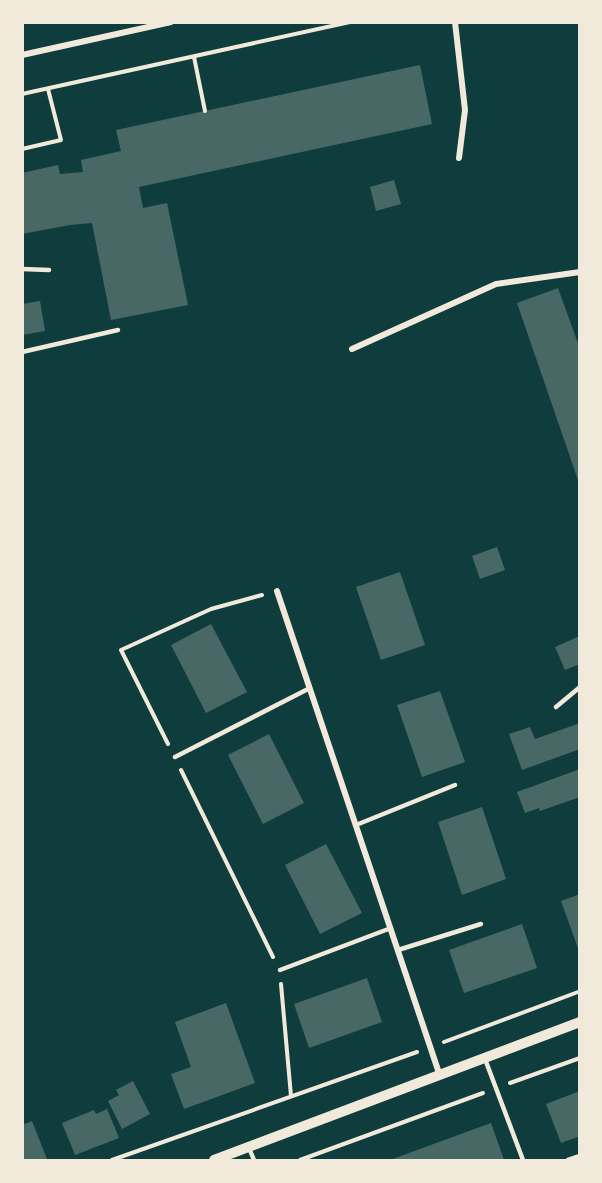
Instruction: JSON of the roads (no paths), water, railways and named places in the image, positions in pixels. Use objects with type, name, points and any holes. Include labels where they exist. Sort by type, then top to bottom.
[{"type":"street","points":[[22,55],[171,22]]},
{"type":"street","points":[[455,22],[465,110],[459,158]]},
{"type":"street","points":[[352,349],[496,284],[579,272]]},
{"type":"street","points":[[277,591],[440,1076]]},
{"type":"street","points":[[214,1161],[579,1022]]},
{"type":"lane","points":[[22,269],[49,270]]},
{"type":"lane","points":[[22,352],[118,330]]},
{"type":"lane","points":[[556,707],[579,687]]},
{"type":"lane","points":[[174,757],[310,688]]},
{"type":"lane","points":[[356,825],[455,785]]},
{"type":"lane","points":[[398,950],[481,924]]},
{"type":"lane","points":[[280,970],[391,928]]},
{"type":"lane","points":[[485,1059],[523,1161]]},
{"type":"lane","points":[[249,1148],[254,1161]]},
{"type":"lane","points":[[567,1161],[579,1156]]}]
